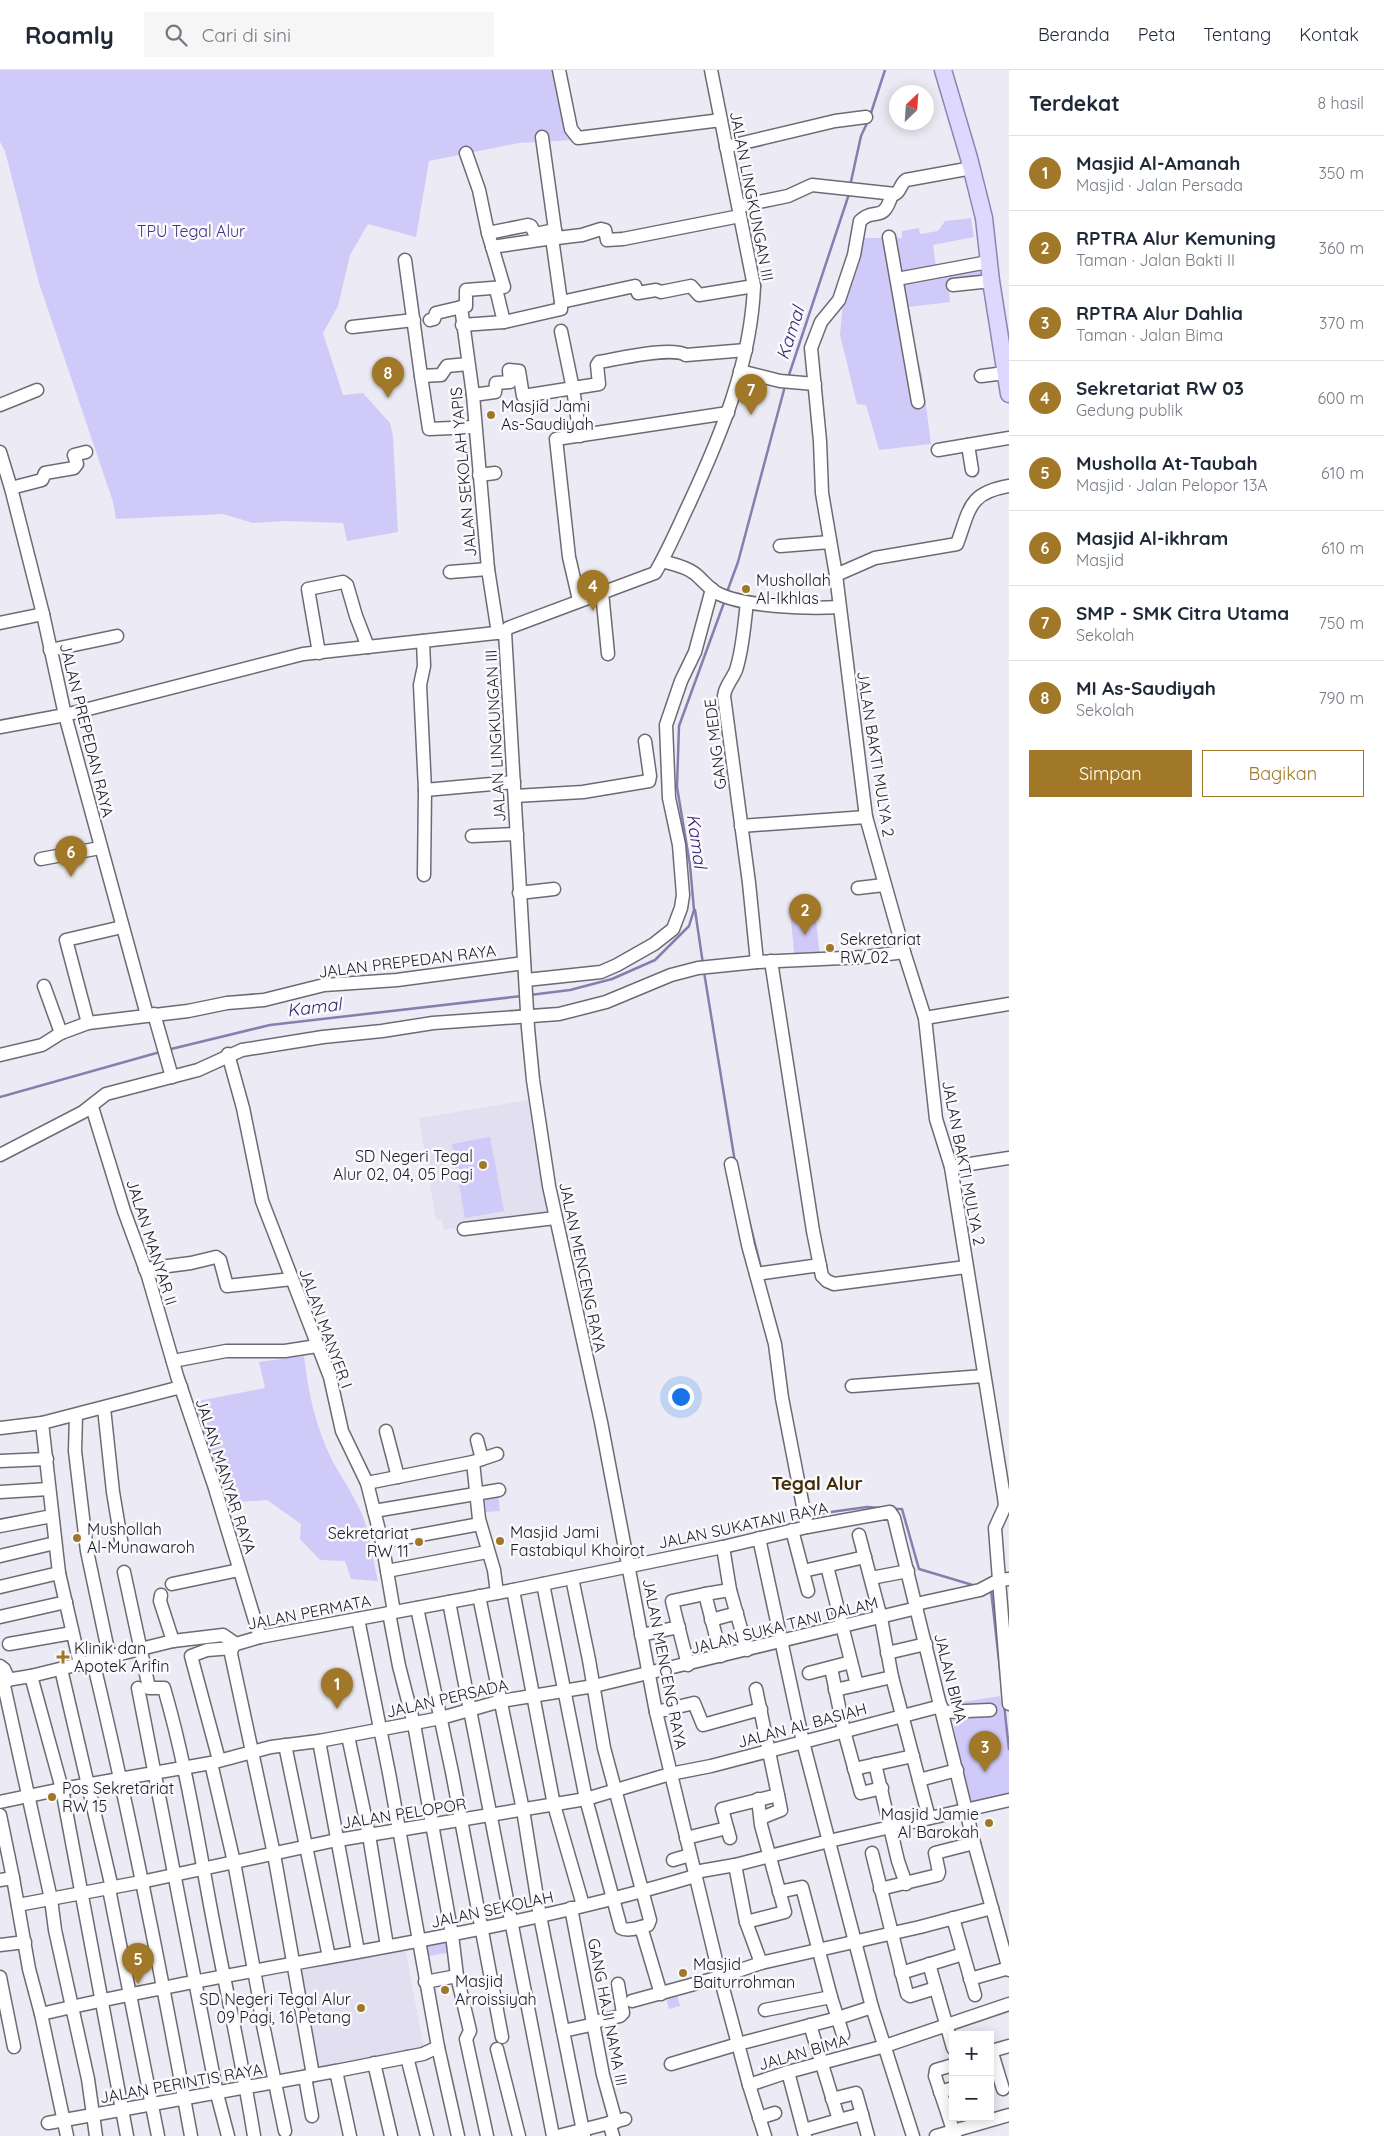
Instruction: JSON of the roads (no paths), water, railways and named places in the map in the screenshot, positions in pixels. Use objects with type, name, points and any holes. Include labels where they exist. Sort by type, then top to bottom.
[{"type":"main road","points":[[943,70],[972,168],[984,218],[988,262],[1009,394]]},
{"type":"street","points":[[559,70],[571,128],[578,138],[721,120]]},
{"type":"street","name":"JALAN LINGKUNGAN III","points":[[527,1010],[515,796],[502,633],[508,628],[654,572],[662,561],[712,455],[728,413],[746,350],[753,317],[754,286],[711,70]]},
{"type":"street","points":[[726,147],[835,121],[866,117]]},
{"type":"street","points":[[462,325],[504,322],[561,309],[555,236],[543,141]]},
{"type":"street","points":[[430,320],[434,319],[436,313],[466,305],[466,290],[504,287],[488,232],[479,190],[466,154]]},
{"type":"street","points":[[492,247],[555,236],[582,235],[601,228],[605,230],[607,240],[623,239],[740,211],[788,196],[812,185],[844,187],[859,191],[892,194],[899,191],[906,180],[972,168]]},
{"type":"street","name":"JALAN BAKTI MULYA 2","points":[[892,194],[889,205],[884,212],[868,216],[860,221],[854,255],[840,300],[824,318],[810,351],[815,384],[822,493],[836,575],[866,817],[884,885],[925,1018],[936,1119],[951,1167],[1004,1497],[1005,1506],[995,1528],[1004,1579],[1009,1696]]},
{"type":"street","points":[[488,232],[528,225],[531,226],[535,234],[555,236]]},
{"type":"street","points":[[889,237],[918,402]]},
{"type":"street","points":[[405,260],[428,429],[474,427]]},
{"type":"street","points":[[896,279],[988,262]]},
{"type":"street","points":[[953,285],[991,281]]},
{"type":"street","points":[[561,302],[635,286],[638,293],[656,290],[661,292],[691,286],[699,295],[754,286]]},
{"type":"street","points":[[496,289],[504,322]]},
{"type":"street","name":"JALAN SEKOLAH YAPIS","points":[[461,307],[473,395],[474,427],[488,569],[502,633]]},
{"type":"street","points":[[352,326],[414,320]]},
{"type":"street","points":[[561,331],[580,436]]},
{"type":"street","points":[[473,395],[495,392],[496,383],[510,382],[509,370],[519,371],[523,396],[599,384],[597,364],[599,362],[662,352],[680,352],[686,355],[746,350]]},
{"type":"street","points":[[421,376],[441,375],[447,366],[468,364]]},
{"type":"street","points":[[740,371],[780,381],[815,384]]},
{"type":"street","points":[[981,376],[1005,372]]},
{"type":"street","points":[[0,405],[37,390]]},
{"type":"street","points":[[579,600],[569,557],[557,438],[728,413]]},
{"type":"street","points":[[938,450],[1009,438]]},
{"type":"street","points":[[968,445],[972,470]]},
{"type":"street","name":"JALAN PREPEDAN RAYA","points":[[0,452],[44,614],[65,716],[100,848],[122,927],[151,1015]]},
{"type":"street","points":[[11,488],[42,480],[45,473],[74,468],[77,464],[74,455],[86,452]]},
{"type":"street","points":[[479,475],[495,472]]},
{"type":"street","points":[[836,575],[875,558],[957,544],[971,507],[980,495],[991,489],[1009,486]]},
{"type":"street","points":[[780,546],[830,542]]},
{"type":"street","points":[[662,561],[693,571],[714,591],[731,600],[747,603],[823,608],[839,607]]},
{"type":"street","points":[[450,572],[488,569]]},
{"type":"street","points":[[319,653],[308,589],[343,582],[347,585],[368,647]]},
{"type":"street","points":[[526,983],[601,972],[654,944],[673,929],[677,921],[683,902],[683,894],[679,845],[669,798],[666,725],[681,681],[694,652],[714,591]]},
{"type":"street","points":[[602,592],[608,654]]},
{"type":"street","name":"GANG MEDE","points":[[747,603],[738,660],[724,696],[758,962]]},
{"type":"street","points":[[0,623],[44,614]]},
{"type":"street","points":[[0,727],[65,716],[303,654],[502,633]]},
{"type":"street","points":[[50,650],[117,636]]},
{"type":"street","points":[[423,641],[424,666],[420,685],[424,790],[424,874]]},
{"type":"street","points":[[515,796],[578,793],[643,782],[650,776],[645,741]]},
{"type":"street","points":[[424,790],[514,782]]},
{"type":"street","points":[[741,826],[866,817]]},
{"type":"street","points":[[472,836],[517,834]]},
{"type":"street","points":[[41,859],[100,848]]},
{"type":"street","points":[[858,888],[884,885]]},
{"type":"street","points":[[519,893],[554,889]]},
{"type":"street","points":[[88,1023],[66,940],[122,927]]},
{"type":"street","points":[[0,1154],[92,1107],[106,1094],[115,1090],[198,1070],[228,1054],[259,1046],[459,1021],[527,1010],[581,1010],[606,1002],[671,975],[705,967],[758,962],[865,957],[904,952]]},
{"type":"street","points":[[771,962],[820,1265],[824,1279],[834,1284],[966,1267]]},
{"type":"street","name":"JALAN PREPEDAN RAYA","points":[[0,1055],[42,1045],[61,1033],[88,1023],[264,1000],[324,985],[397,980],[524,963]]},
{"type":"street","points":[[44,986],[61,1033]]},
{"type":"street","points":[[925,1018],[1009,1004]]},
{"type":"street","name":"JALAN MENCENG RAYA","points":[[527,1010],[532,1080],[555,1218],[600,1422],[641,1635],[653,1673],[656,1712],[720,1977],[764,2136]]},
{"type":"street","points":[[151,1015],[172,1077]]},
{"type":"street","name":"JALAN MANYER I","points":[[228,1054],[243,1108],[262,1201],[330,1377],[342,1431],[367,1483],[382,1542],[399,1666],[414,1724],[452,1935],[457,1976],[470,2031],[466,2039],[487,2136]]},
{"type":"street","name":"JALAN MANYAR II","points":[[92,1107],[124,1211],[145,1269],[181,1388]]},
{"type":"street","points":[[951,1167],[1009,1158]]},
{"type":"street","points":[[731,1164],[760,1274],[775,1344],[782,1398],[807,1527]]},
{"type":"street","points":[[464,1229],[555,1218]]},
{"type":"street","points":[[145,1269],[191,1263],[216,1257],[220,1260],[226,1286],[292,1279]]},
{"type":"street","points":[[760,1274],[820,1265]]},
{"type":"street","points":[[173,1361],[226,1351],[284,1351],[317,1346]]},
{"type":"street","points":[[852,1386],[984,1376]]},
{"type":"street","name":"JALAN MANYAR RAYA","points":[[0,1428],[42,1423],[181,1388],[214,1485],[260,1637]]},
{"type":"street","points":[[104,1408],[113,1492],[122,1546]]},
{"type":"street","points":[[76,1415],[76,1459],[87,1551],[109,1655]]},
{"type":"street","points":[[42,1423],[59,1573],[72,1633],[87,1662],[121,1778],[129,1828],[164,1988],[190,2136]]},
{"type":"street","points":[[386,1431],[398,1477]]},
{"type":"street","points":[[477,1440],[475,1494],[480,1524],[494,1570],[497,1593]]},
{"type":"street","points":[[367,1483],[477,1461],[497,1454]]},
{"type":"street","points":[[0,1461],[47,1459]]},
{"type":"street","points":[[0,1492],[49,1489]]},
{"type":"street","points":[[374,1511],[500,1490]]},
{"type":"street","name":"JALAN SUKATANI RAYA","points":[[628,1565],[722,1547],[807,1527],[886,1512],[893,1514]]},
{"type":"street","name":"JALAN BIMA","points":[[893,1514],[974,1843],[1009,1969]]},
{"type":"street","points":[[0,1526],[52,1516]]},
{"type":"street","points":[[382,1542],[480,1524]]},
{"type":"street","points":[[792,1530],[808,1591]]},
{"type":"street","points":[[859,1535],[881,1618],[892,1677],[929,1818]]},
{"type":"street","points":[[758,1538],[803,1742],[872,2007],[913,2136]]},
{"type":"street","points":[[0,1556],[55,1543]]},
{"type":"street","points":[[722,1547],[730,1590],[747,1650]]},
{"type":"street","points":[[386,1571],[487,1552]]},
{"type":"street","points":[[803,1571],[865,1557]]},
{"type":"street","name":"JALAN PERMATA","points":[[4,1680],[31,1676],[109,1655],[177,1640],[223,1635],[234,1646],[260,1637],[513,1590],[628,1565]]},
{"type":"street","points":[[827,1566],[857,1685]]},
{"type":"street","points":[[172,1584],[239,1570]]},
{"type":"street","points":[[871,1578],[908,1571]]},
{"type":"street","points":[[124,1572],[149,1688],[164,1688],[184,1766],[254,2136]]},
{"type":"street","points":[[0,1587],[59,1573]]},
{"type":"street","points":[[543,1584],[586,1799],[622,1929],[641,1927],[648,1925],[650,1922],[604,1748],[594,1686],[572,1578]]},
{"type":"street","name":"JALAN SUKA TANI DALAM","points":[[653,1673],[782,1641],[813,1627],[842,1627],[881,1618],[916,1606],[984,1588],[1004,1579]]},
{"type":"street","name":"GANG HAJI NAMA III","points":[[513,1590],[554,1805],[577,1906],[594,2023],[605,2082],[616,2121],[613,2136]]},
{"type":"street","points":[[688,1664],[672,1602],[730,1590]]},
{"type":"street","points":[[161,1594],[160,1601],[185,1655],[191,1656],[207,1650],[234,1646],[231,1654],[274,1854],[294,1963],[309,2076],[312,2116]]},
{"type":"street","points":[[705,1594],[720,1656]]},
{"type":"street","points":[[479,1596],[523,1810],[540,1916],[583,2133]]},
{"type":"street","points":[[0,1617],[66,1602]]},
{"type":"street","points":[[449,1602],[466,1700],[470,1711],[553,2136]]},
{"type":"street","points":[[418,1608],[502,2037]]},
{"type":"street","points":[[711,1620],[737,1613]]},
{"type":"street","points":[[358,1619],[420,1941],[425,1982],[458,2136]]},
{"type":"street","points":[[641,1635],[679,1628]]},
{"type":"street","points":[[9,1644],[72,1633]]},
{"type":"street","points":[[888,1653],[926,1644]]},
{"type":"street","points":[[191,1656],[215,1762],[285,2131]]},
{"type":"street","points":[[809,1673],[851,1662]]},
{"type":"street","points":[[0,1666],[4,1669],[4,1680],[88,2079],[96,2136]]},
{"type":"street","points":[[831,1668],[844,1731],[861,1793],[882,1788]]},
{"type":"street","points":[[60,1669],[89,1784],[111,1888],[158,2136]]},
{"type":"street","name":"JALAN PERSADA","points":[[0,1802],[62,1788],[215,1762],[285,1744],[319,1741],[414,1724],[470,1711],[501,1701],[594,1686],[653,1673]]},
{"type":"street","points":[[31,1676],[62,1788],[100,2001],[127,2136]]},
{"type":"street","points":[[835,1690],[892,1677]]},
{"type":"street","points":[[138,1688],[217,2094],[228,2136]]},
{"type":"street","points":[[756,1689],[781,1810],[761,1818]]},
{"type":"street","points":[[656,1712],[694,1704],[703,1725],[761,1709]]},
{"type":"street","name":"JALAN AL BASIAH","points":[[670,1774],[902,1716],[942,1709],[990,1710]]},
{"type":"street","points":[[348,1736],[369,1835],[387,1946]]},
{"type":"street","points":[[319,1741],[358,1951]]},
{"type":"street","points":[[285,1744],[328,1956]]},
{"type":"street","points":[[854,1769],[913,1756]]},
{"type":"street","points":[[875,1764],[898,1861],[906,1884]]},
{"type":"street","points":[[919,1780],[957,1770]]},
{"type":"street","name":"JALAN PELOPOR","points":[[18,1905],[51,1902],[338,1840],[586,1799],[670,1774]]},
{"type":"street","points":[[686,1838],[729,1833],[722,1809],[778,1795]]},
{"type":"street","points":[[758,1800],[769,1856],[785,1912]]},
{"type":"street","name":"JALAN SEKOLAH","points":[[41,2014],[196,1981],[452,1935],[540,1916],[643,1891],[695,1874],[891,1826],[1009,1800]]},
{"type":"street","points":[[0,1815],[14,1878],[29,1969],[41,2014],[67,2136]]},
{"type":"street","points":[[880,1889],[906,1884],[938,1874],[935,1853],[974,1843]]},
{"type":"street","points":[[872,1853],[908,1995],[936,1988]]},
{"type":"street","points":[[673,1860],[690,1855]]},
{"type":"street","points":[[735,1865],[746,1922],[760,1963]]},
{"type":"street","points":[[0,1880],[14,1878]]},
{"type":"street","points":[[779,1892],[802,1886],[831,1997],[844,2035]]},
{"type":"street","points":[[746,1922],[808,1907]]},
{"type":"street","points":[[632,2001],[720,1977],[760,1963],[891,1934],[992,1908]]},
{"type":"street","points":[[953,1918],[975,1995]]},
{"type":"street","points":[[641,1927],[661,1994]]},
{"type":"street","points":[[0,1945],[25,1942]]},
{"type":"street","points":[[901,1973],[963,1954]]},
{"type":"street","points":[[930,1964],[949,2031]]},
{"type":"street","points":[[970,1978],[1009,1969]]},
{"type":"street","points":[[425,1982],[457,1976]]},
{"type":"street","points":[[0,1977],[14,2047]]},
{"type":"street","points":[[563,2031],[620,2016],[623,2013],[618,1984]]},
{"type":"street","points":[[765,2010],[831,1997]]},
{"type":"street","points":[[813,2000],[822,2063],[838,2120]]},
{"type":"street","name":"JALAN BIMA","points":[[749,2085],[788,2072],[885,2046],[1009,2004]]},
{"type":"street","points":[[671,2064],[872,2007]]},
{"type":"street","points":[[994,2051],[1009,2046]]},
{"type":"street","name":"JALAN PERINTIS RAYA","points":[[48,2123],[184,2100],[374,2064],[423,2054],[438,2047]]},
{"type":"street","points":[[497,2049],[519,2136]]},
{"type":"street","points":[[407,2057],[427,2136]]},
{"type":"street","points":[[374,2064],[391,2136]]},
{"type":"street","points":[[949,2065],[936,2070],[935,2076],[955,2134]]},
{"type":"street","points":[[336,2071],[350,2136]]},
{"type":"street","points":[[788,2072],[805,2133],[838,2120],[862,2114]]},
{"type":"street","points":[[994,2076],[1003,2089]]},
{"type":"street","points":[[940,2092],[949,2089]]},
{"type":"street","points":[[832,2099],[856,2093],[868,2136]]},
{"type":"street","points":[[759,2118],[775,2113]]},
{"type":"street","points":[[936,2136],[955,2134],[1009,2116]]},
{"type":"street","points":[[558,2136],[583,2133],[616,2121]]},
{"type":"waterway","name":"Kamal","points":[[870,116],[885,70]]},
{"type":"waterway","name":"Kamal","points":[[850,186],[861,136],[868,121]]},
{"type":"waterway","name":"Kamal","points":[[788,378],[849,194]]},
{"type":"waterway","name":"Kamal","points":[[727,592],[738,562],[785,386]]},
{"type":"waterway","name":"Kamal","points":[[530,995],[570,990],[612,979],[655,960],[689,926],[694,910],[690,865],[677,787],[679,726],[725,600]]},
{"type":"waterway","points":[[695,910],[703,964]]},
{"type":"waterway","points":[[704,972],[735,1162]]},
{"type":"waterway","name":"Kamal","points":[[167,1050],[270,1025],[522,996]]},
{"type":"waterway","name":"Kamal","points":[[0,1097],[160,1052]]},
{"type":"waterway","points":[[749,1220],[761,1268]]},
{"type":"waterway","points":[[809,1515],[867,1507],[881,1508]]},
{"type":"waterway","points":[[894,1509],[902,1509],[919,1569],[976,1586]]},
{"type":"waterway","points":[[991,1590],[1009,1749]]},
{"type":"place","name":"MI As-Saudiyah","points":[[388,398]]},
{"type":"place","name":"Masjid Jami As-Saudiyah","points":[[491,415]]},
{"type":"place","name":"SMP - SMK Citra Utama","points":[[751,415]]},
{"type":"place","name":"Mushollah Al-Ikhlas","points":[[746,589]]},
{"type":"place","name":"Sekretariat RW 03","points":[[593,611]]},
{"type":"place","name":"Masjid Al-ikhram","points":[[71,877]]},
{"type":"place","name":"RPTRA Alur Kemuning","points":[[805,935]]},
{"type":"place","name":"Sekretariat RW 02","points":[[830,948]]},
{"type":"place","name":"SD Negeri Tegal Alur 02, 04, 05 Pagi","points":[[483,1165]]},
{"type":"place","name":"Mushollah Al-Munawaroh","points":[[77,1538]]},
{"type":"place","name":"Masjid Jami Fastabiqul Khoirot","points":[[500,1541]]},
{"type":"place","name":"Sekretariat RW 11","points":[[419,1542]]},
{"type":"place","name":"Klinik dan Apotek Arifin","points":[[63,1657]]},
{"type":"place","name":"Masjid Al-Amanah","points":[[337,1709]]},
{"type":"place","name":"RPTRA Alur Dahlia","points":[[985,1772]]},
{"type":"place","name":"Pos Sekretariat RW 15","points":[[52,1797]]},
{"type":"place","name":"Masjid Jamie Al Barokah","points":[[989,1823]]},
{"type":"place","name":"Masjid Baiturrohman","points":[[683,1973]]},
{"type":"place","name":"Musholla At-Taubah","points":[[138,1984]]},
{"type":"place","name":"Masjid Arroissiyah","points":[[445,1990]]},
{"type":"place","name":"SD Negeri Tegal Alur 09 Pagi, 16 Petang","points":[[361,2008]]},
{"type":"district","name":"Tegal Alur","points":[[817,1483]]},
{"type":"park label","name":"TPU Tegal Alur","points":[[191,231]]}]
